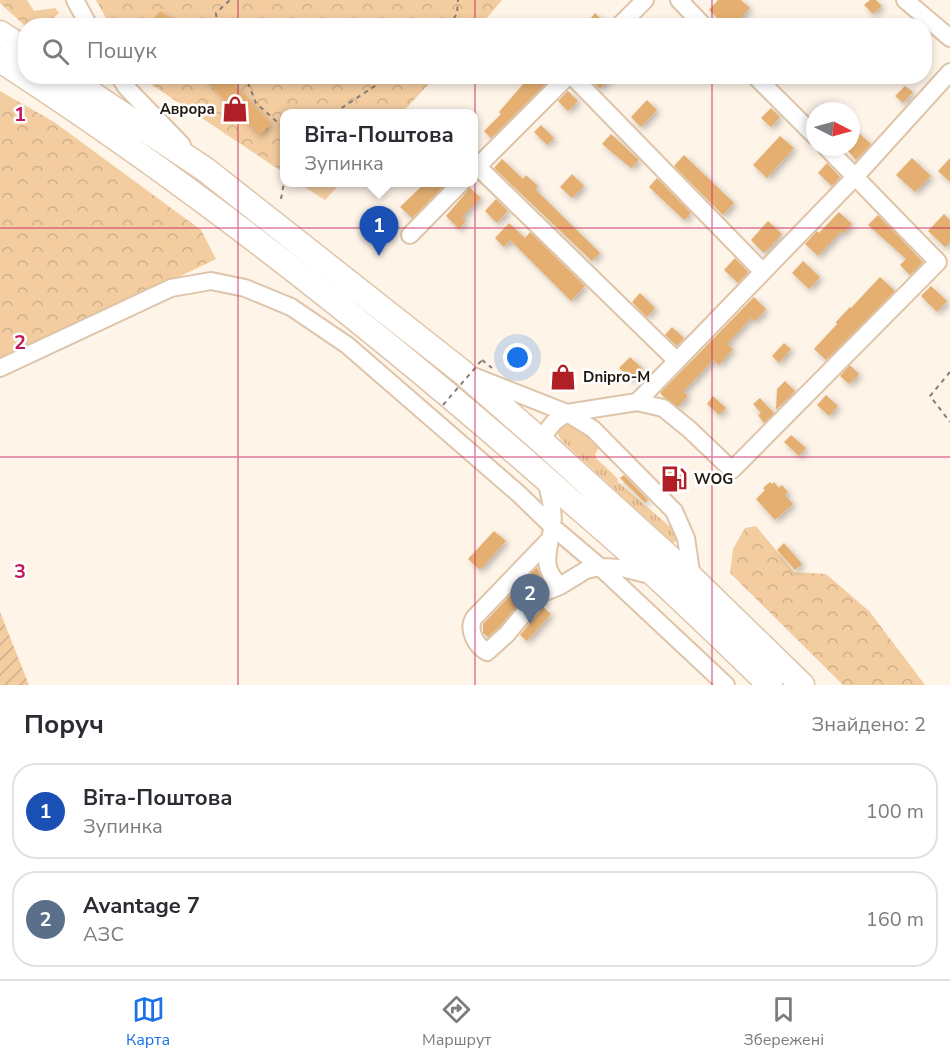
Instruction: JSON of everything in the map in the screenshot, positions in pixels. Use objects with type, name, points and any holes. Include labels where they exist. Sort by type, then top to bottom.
[{"type":"highway","points":[[59,84],[154,163],[236,223],[374,332],[484,424],[658,577],[770,685]]},
{"type":"highway","points":[[77,84],[206,170],[461,371],[692,578],[802,685]]},
{"type":"street","points":[[627,18],[645,0]]},
{"type":"street","points":[[679,0],[696,18]]},
{"type":"street","points":[[905,0],[926,18]]},
{"type":"street","points":[[77,4],[85,18]]},
{"type":"street","points":[[932,23],[950,38]]},
{"type":"street","points":[[637,402],[855,177],[950,72]]},
{"type":"street","points":[[124,84],[206,170]]},
{"type":"street","points":[[478,167],[562,84]]},
{"type":"street","points":[[578,84],[763,272]]},
{"type":"street","points":[[763,84],[806,127]]},
{"type":"street","points":[[540,440],[554,422],[567,413],[637,402],[663,408],[732,470],[938,262],[835,156]]},
{"type":"street","points":[[478,171],[677,361]]},
{"type":"street","points":[[410,235],[458,187]]},
{"type":"street","points":[[0,368],[171,288],[211,281],[245,288],[291,307],[347,345],[520,495],[552,533],[600,567],[726,685]]},
{"type":"street","points":[[461,371],[519,392],[567,413],[593,429],[674,510],[686,538],[692,578]]},
{"type":"street","points":[[546,479],[553,508],[548,570],[550,577],[560,586]]},
{"type":"street","points":[[552,533],[474,618],[473,637],[479,648],[487,652],[496,645],[540,594],[560,586],[586,570],[600,567],[622,568],[658,577]]},
{"type":"path","points":[[216,18],[216,13],[230,0]]},
{"type":"path","points":[[454,18],[457,14],[458,0]]},
{"type":"path","points":[[248,84],[256,103],[280,124]]},
{"type":"path","points":[[341,109],[378,84]]},
{"type":"path","points":[[281,198],[284,187]]},
{"type":"path","points":[[443,405],[482,360]]},
{"type":"path","points":[[950,372],[930,396],[950,423]]},
{"type":"green space","points":[[0,0],[27,0],[34,11],[55,8],[59,13],[54,18],[18,20],[0,3]]},
{"type":"green space","points":[[96,0],[502,0],[487,18],[106,18]]},
{"type":"green space","points":[[150,84],[429,84],[406,109],[280,109],[280,170]]},
{"type":"green space","points":[[0,91],[54,122],[201,230],[216,259],[20,353],[0,360]]},
{"type":"green space","points":[[304,187],[337,187],[325,200]]},
{"type":"green space","points":[[571,419],[600,446],[595,454],[597,459],[617,478],[618,482],[674,530],[679,539],[673,543],[562,441],[557,427]]},
{"type":"green space","points":[[756,526],[794,572],[826,574],[869,611],[925,685],[843,685],[730,573],[733,549],[745,528]]},
{"type":"green space","points":[[0,612],[29,685],[0,685]]},
{"type":"building","points":[[718,0],[741,0],[750,8],[741,18],[718,18],[709,10]]},
{"type":"building","points":[[870,0],[876,0],[882,6],[873,14],[864,5]]},
{"type":"building","points":[[161,11],[168,18],[154,18]]},
{"type":"building","points":[[595,13],[600,18],[591,18]]},
{"type":"building","points":[[210,84],[233,84],[271,124],[259,135]]},
{"type":"building","points":[[523,84],[545,84],[491,138],[484,131],[501,114],[499,112]]},
{"type":"building","points":[[595,84],[604,84],[600,89]]},
{"type":"building","points":[[905,86],[913,92],[903,103],[895,96]]},
{"type":"building","points":[[568,91],[578,101],[568,111],[558,101]]},
{"type":"building","points":[[647,100],[657,110],[641,127],[631,117]]},
{"type":"building","points":[[771,108],[780,117],[771,127],[761,118]]},
{"type":"building","points":[[541,125],[554,138],[547,145],[534,132]]},
{"type":"building","points":[[611,134],[639,160],[631,168],[602,144]]},
{"type":"building","points":[[860,134],[871,144],[860,156]]},
{"type":"building","points":[[780,136],[794,148],[767,178],[753,165]]},
{"type":"building","points":[[684,155],[734,203],[723,215],[674,166]]},
{"type":"building","points":[[912,158],[931,176],[915,192],[896,175]]},
{"type":"building","points":[[950,158],[950,182],[938,171]]},
{"type":"building","points":[[502,159],[523,179],[526,175],[538,186],[535,189],[600,253],[592,261],[494,168]]},
{"type":"building","points":[[827,163],[840,177],[832,186],[818,173]]},
{"type":"building","points":[[572,174],[584,186],[572,198],[560,187]]},
{"type":"building","points":[[657,178],[691,213],[684,220],[649,187]]},
{"type":"building","points":[[421,187],[443,187],[412,218],[400,207]]},
{"type":"building","points":[[470,188],[481,198],[462,217],[466,221],[459,229],[446,216]]},
{"type":"building","points":[[496,199],[508,211],[497,223],[485,211]]},
{"type":"building","points":[[839,212],[852,224],[843,234],[841,231],[818,256],[805,244]]},
{"type":"building","points":[[944,214],[950,220],[950,242],[945,247],[928,231]]},
{"type":"building","points":[[878,215],[923,262],[910,275],[900,265],[906,259],[868,225]]},
{"type":"building","points":[[768,221],[782,234],[764,253],[751,240]]},
{"type":"building","points":[[509,223],[525,238],[530,232],[585,286],[571,301],[510,240],[504,247],[495,238]]},
{"type":"building","points":[[735,258],[748,272],[738,283],[724,270]]},
{"type":"building","points":[[803,261],[820,277],[809,289],[792,273]]},
{"type":"building","points":[[880,277],[895,291],[826,360],[814,349],[837,324],[836,322]]},
{"type":"building","points":[[931,286],[947,301],[937,312],[921,296]]},
{"type":"building","points":[[640,293],[655,308],[647,317],[632,302]]},
{"type":"building","points":[[754,297],[766,309],[755,321],[751,318],[727,344],[733,349],[719,365],[713,360],[683,392],[688,396],[678,407],[665,398],[660,393]]},
{"type":"building","points":[[672,327],[684,338],[677,346],[665,335]]},
{"type":"building","points":[[784,343],[791,349],[779,363],[772,356]]},
{"type":"building","points":[[630,357],[643,369],[633,380],[619,368]]},
{"type":"building","points":[[850,365],[859,374],[849,384],[840,376]]},
{"type":"building","points":[[785,381],[795,391],[776,410],[777,389]]},
{"type":"building","points":[[826,395],[838,406],[829,416],[817,405]]},
{"type":"building","points":[[713,396],[726,408],[719,415],[707,404]]},
{"type":"building","points":[[760,398],[774,413],[764,423],[758,415],[761,413],[753,404]]},
{"type":"building","points":[[791,435],[806,448],[799,456],[784,442]]},
{"type":"building","name":"WOG","points":[[671,466],[682,476],[674,485],[663,474]]},
{"type":"building","points":[[624,475],[648,500],[645,503],[620,478]]},
{"type":"building","points":[[770,482],[772,484],[774,482],[779,488],[782,485],[788,492],[785,495],[793,504],[775,520],[756,499]]},
{"type":"building","points":[[494,531],[506,541],[480,570],[468,559]]},
{"type":"building","points":[[784,543],[802,564],[795,570],[777,550]]},
{"type":"building","points":[[537,567],[541,578],[488,637],[483,633],[483,624]]},
{"type":"building","points":[[543,607],[551,614],[527,641],[520,635]]},
{"type":"place","name":"Аврора","points":[[235,109]]},
{"type":"place","name":"Віта-Поштова","points":[[379,256]]},
{"type":"place","name":"Dnipro-M","points":[[563,377]]},
{"type":"place","name":"WOG","points":[[674,479]]},
{"type":"place","name":"Avantage 7","points":[[530,624]]}]
